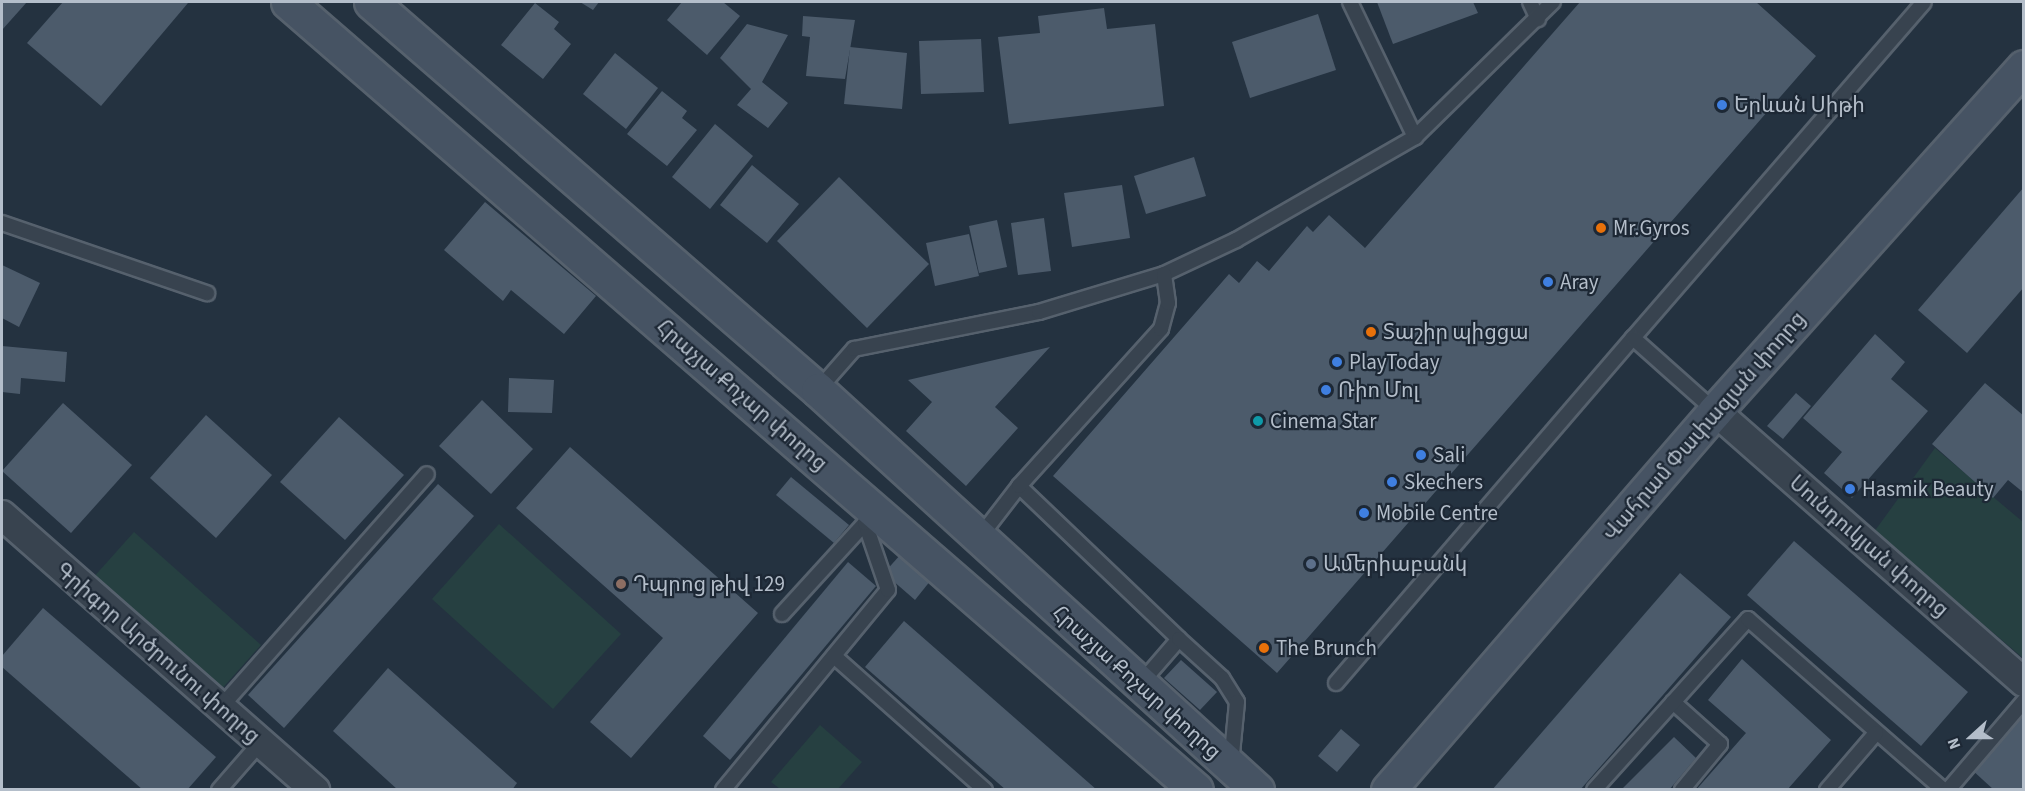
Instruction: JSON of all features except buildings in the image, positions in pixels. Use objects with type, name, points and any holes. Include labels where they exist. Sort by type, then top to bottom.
[{"type":"main road","name":"Հրաչյա Քոչար փողոց","points":[[370,2],[818,390],[1257,789]]},
{"type":"main road","name":"Հրաչյա Քոչար փողոց","points":[[292,3],[871,518],[1196,789]]},
{"type":"main road","name":"Վահրամ Փափազյան փողոց","points":[[1388,789],[1715,411],[2024,67]]},
{"type":"street","name":"Սունդուկյան փողոց","points":[[1715,411],[2024,682]]},
{"type":"street","name":"Գրիգոր Արծրունու փողոց","points":[[2,515],[315,789]]},
{"type":"lane","points":[[1350,2],[1415,137]]},
{"type":"lane","points":[[1530,2],[1538,20]]},
{"type":"lane","points":[[818,390],[854,350],[1039,312],[1164,274],[1236,240],[1415,137],[1538,20],[1553,2]]},
{"type":"lane","points":[[1336,683],[1924,2]]},
{"type":"lane","points":[[2,223],[207,293]]},
{"type":"lane","points":[[979,538],[1019,486],[1161,329],[1168,303],[1164,274]]},
{"type":"lane","points":[[1633,338],[1715,411]]},
{"type":"lane","points":[[220,708],[427,474]]},
{"type":"lane","points":[[1019,486],[1222,678],[1237,702],[1230,766]]},
{"type":"lane","points":[[782,614],[871,518]]},
{"type":"lane","points":[[732,786],[888,590],[871,518]]},
{"type":"lane","points":[[1594,789],[1748,619],[1876,733],[1943,789]]},
{"type":"lane","points":[[1141,683],[1179,639]]},
{"type":"lane","points":[[834,656],[986,789]]},
{"type":"lane","points":[[1948,789],[2024,701]]},
{"type":"lane","points":[[1673,702],[1720,744],[1682,789]]},
{"type":"lane","points":[[1827,789],[1876,733]]},
{"type":"lane","points":[[219,789],[260,742]]},
{"type":"green space","points":[[1935,448],[2023,522],[2023,658],[1874,532]]},
{"type":"green space","points":[[499,524],[621,634],[553,709],[432,599]]},
{"type":"green space","points":[[134,532],[261,645],[219,692],[92,579]]},
{"type":"green space","points":[[820,725],[862,762],[838,789],[780,789],[771,782]]},
{"type":"place","name":"Երևան Սիթի","points":[[1722,105]]},
{"type":"place","name":"Mr.Gyros","points":[[1601,228]]},
{"type":"place","name":"Aray","points":[[1548,282]]},
{"type":"place","name":"Տաշիր պիցցա","points":[[1371,332]]},
{"type":"place","name":"PlayToday","points":[[1337,362]]},
{"type":"place","name":"Ռիո Մոլ","points":[[1326,390]]},
{"type":"place","name":"Cinema Star","points":[[1258,421]]},
{"type":"place","name":"Sali","points":[[1421,455]]},
{"type":"place","name":"Skechers","points":[[1392,482]]},
{"type":"place","name":"Hasmik Beauty","points":[[1850,489]]},
{"type":"place","name":"Mobile Centre","points":[[1364,513]]},
{"type":"place","name":"Ամերիաբանկ","points":[[1311,564]]},
{"type":"place","name":"Դպրոց թիվ 129","points":[[621,584]]},
{"type":"place","name":"The Brunch","points":[[1264,648]]}]
